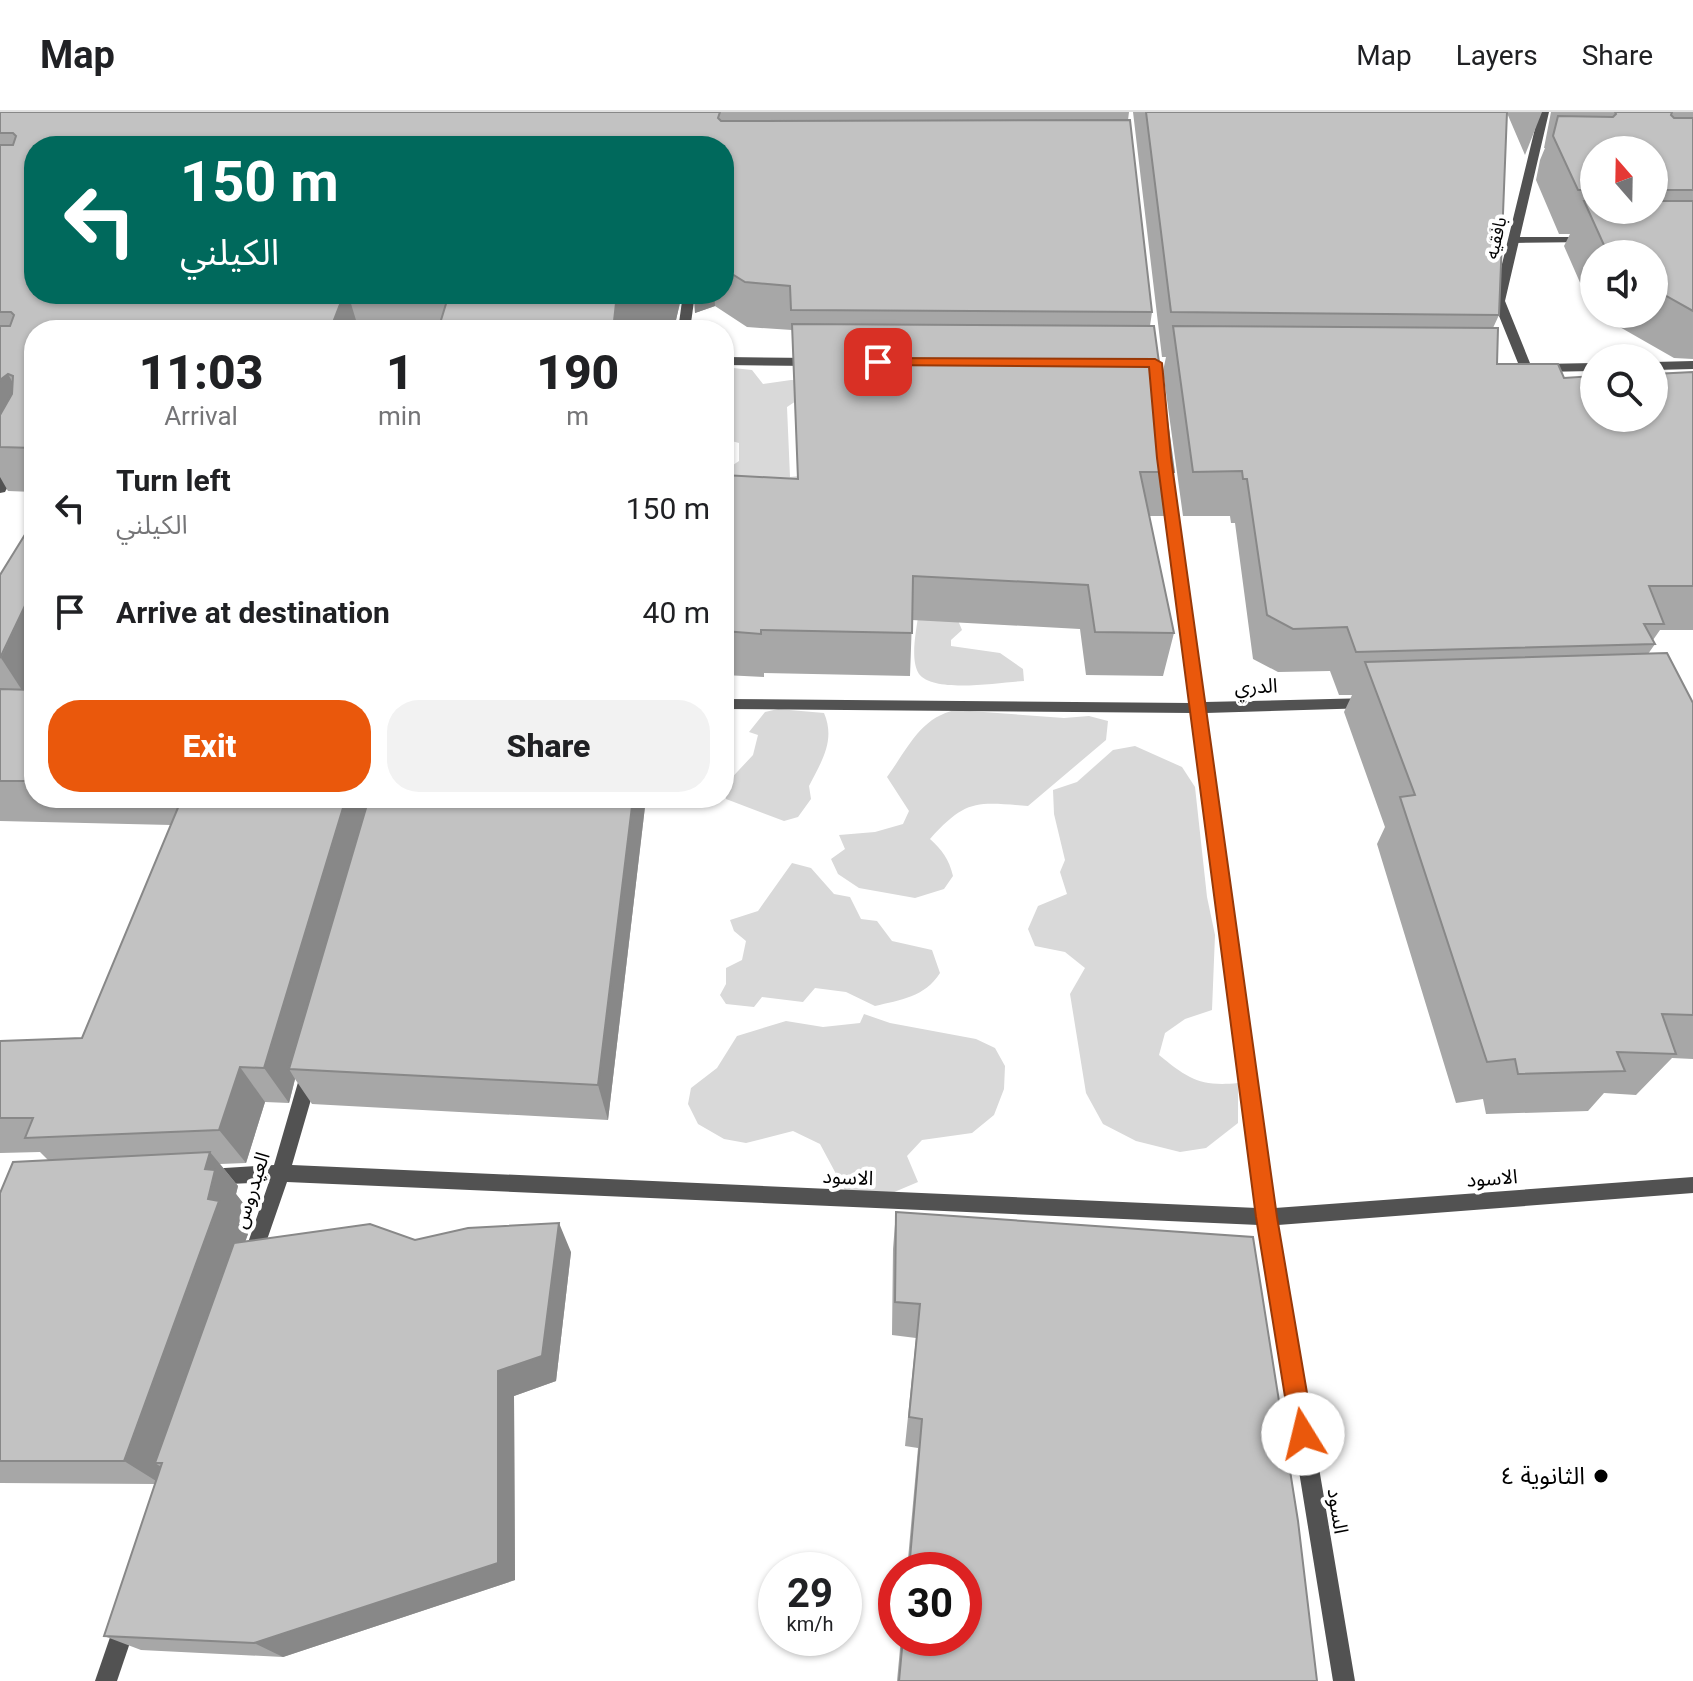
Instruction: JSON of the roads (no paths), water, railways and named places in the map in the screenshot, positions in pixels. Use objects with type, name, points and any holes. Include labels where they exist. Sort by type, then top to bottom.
[{"type":"street","name":"بافقيه","points":[[1526,368],[1499,301],[1544,112]]},
{"type":"street","points":[[1534,154],[1549,155]]},
{"type":"street","points":[[1514,240],[1580,240]]},
{"type":"street","points":[[734,361],[820,362]]},
{"type":"street","points":[[1668,366],[1693,365]]},
{"type":"street","points":[[1511,368],[1580,367]]},
{"type":"street","points":[[0,489],[20,451]]},
{"type":"street","name":"السود","points":[[1164,458],[1267,1217],[1344,1681]]},
{"type":"street","name":"الدري","points":[[734,704],[1198,708],[1390,702]]},
{"type":"street","name":"العيدروس","points":[[245,1278],[281,1173],[315,1053]]},
{"type":"street","name":"الاسود","points":[[188,1178],[281,1173],[1267,1217],[1693,1185]]},
{"type":"street","points":[[106,1681],[131,1606]]},
{"type":"place","name":"الثانوية ٤","points":[[1601,1476]]}]
